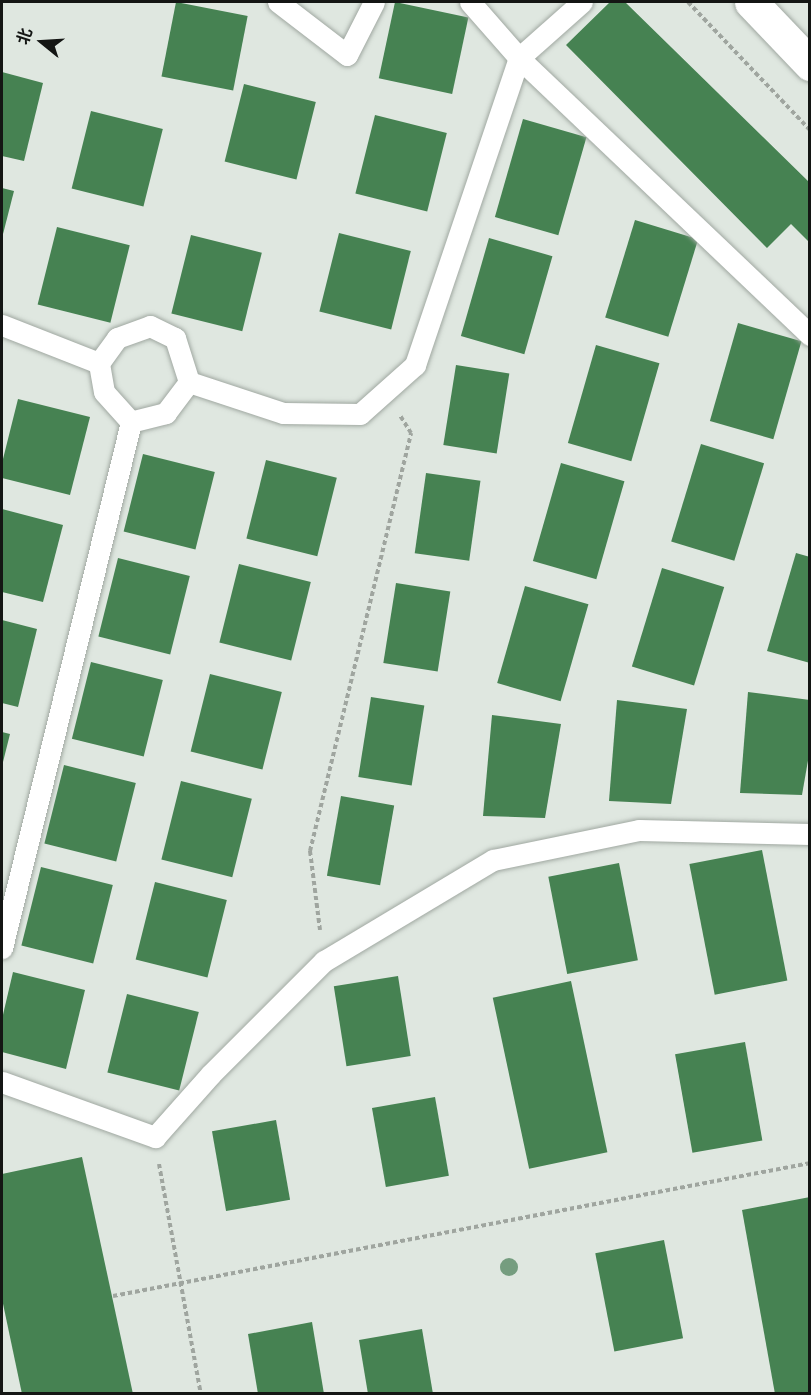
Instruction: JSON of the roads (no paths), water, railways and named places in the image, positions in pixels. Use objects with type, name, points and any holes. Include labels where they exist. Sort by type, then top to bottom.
[{"type":"main road","points":[[751,2],[810,63]]},
{"type":"lane","points":[[278,2],[348,54],[374,2]]},
{"type":"lane","points":[[470,2],[519,58],[810,335]]},
{"type":"lane","points":[[189,382],[283,413],[360,414],[415,365],[519,58],[582,2]]},
{"type":"lane","points":[[2,325],[99,363]]},
{"type":"lane","points":[[131,422],[105,392],[99,363],[117,338],[150,326],[175,338],[189,382]]},
{"type":"lane","points":[[131,422],[166,413],[189,382]]},
{"type":"lane","points":[[2,948],[131,422]]},
{"type":"lane","points":[[2,1082],[155,1137],[210,1074],[324,961],[493,860],[639,830],[810,834]]}]
